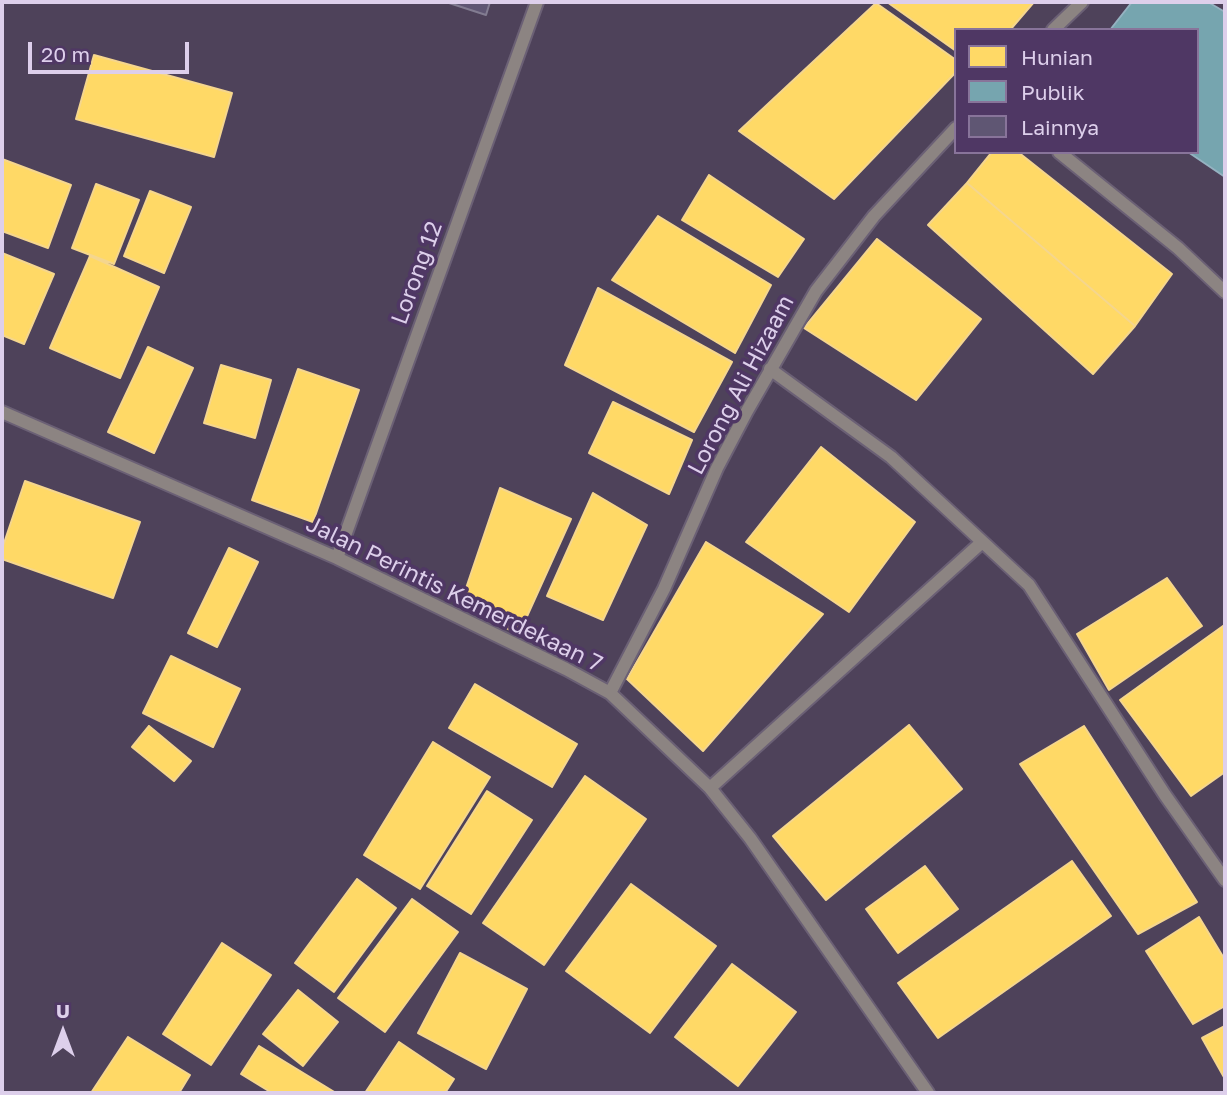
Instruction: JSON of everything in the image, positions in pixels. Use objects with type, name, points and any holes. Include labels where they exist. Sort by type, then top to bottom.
[{"type":"street","name":"Lorong 12","points":[[337,558],[537,2]]},
{"type":"street","points":[[1055,28],[1082,2]]},
{"type":"street","name":"Lorong Ali Hizaam","points":[[610,693],[664,589],[718,468],[770,369],[816,291],[874,216],[954,130]]},
{"type":"street","points":[[1062,154],[1178,247],[1225,292]]},
{"type":"street","points":[[770,369],[891,457],[1029,585],[1165,796],[1225,880]]},
{"type":"street","name":"Jalan Perintis Kemerdekaan 7","points":[[2,412],[337,558],[610,693],[710,788],[750,838],[928,1093]]},
{"type":"street","points":[[710,788],[981,543]]},
{"type":"building: Hunian","points":[[887,2],[1034,2],[1012,28],[954,28],[954,50]]},
{"type":"building: Hunian","points":[[876,3],[954,59],[954,74],[834,199],[739,131]]},
{"type":"building: Hunian","points":[[94,55],[232,93],[214,157],[76,119]]},
{"type":"building: Hunian","points":[[990,154],[1021,154],[1172,274],[1135,326],[967,183]]},
{"type":"building: Hunian","points":[[2,159],[71,185],[48,248],[2,231]]},
{"type":"building: Hunian","points":[[709,175],[804,239],[778,277],[682,220]]},
{"type":"building: Hunian","points":[[967,183],[1135,326],[1093,374],[928,225]]},
{"type":"building: Hunian","points":[[96,184],[139,200],[114,264],[72,248]]},
{"type":"building: Hunian","points":[[150,191],[191,207],[164,273],[124,256]]},
{"type":"building: Hunian","points":[[658,216],[771,285],[735,353],[612,280]]},
{"type":"building: Hunian","points":[[877,239],[981,319],[916,400],[804,328]]},
{"type":"building: Hunian","points":[[2,253],[54,274],[24,344],[2,335]]},
{"type":"building: Hunian","points":[[90,256],[159,287],[120,378],[50,348]]},
{"type":"building: Hunian","points":[[598,288],[732,362],[694,432],[565,365]]},
{"type":"building: Hunian","points":[[148,347],[193,368],[154,453],[108,432]]},
{"type":"building: Hunian","points":[[221,365],[271,380],[255,438],[204,423]]},
{"type":"building: Hunian","points":[[298,369],[359,390],[313,522],[252,500]]},
{"type":"building: Hunian","points":[[613,402],[692,440],[669,494],[589,453]]},
{"type":"building: Hunian","points":[[821,447],[915,522],[849,612],[746,542]]},
{"type":"building: Hunian","points":[[25,481],[140,522],[113,598],[2,559],[2,549]]},
{"type":"building: Hunian","points":[[500,488],[571,519],[519,634],[460,606]]},
{"type":"building: Hunian","points":[[593,493],[647,525],[603,620],[547,596]]},
{"type":"building: Hunian","points":[[706,542],[823,614],[703,751],[627,679]]},
{"type":"building: Hunian","points":[[229,548],[258,562],[217,647],[188,633]]},
{"type":"building: Hunian","points":[[1167,578],[1202,626],[1109,690],[1077,634]]},
{"type":"building: Hunian","points":[[1223,626],[1225,772],[1191,796],[1120,700]]},
{"type":"building: Hunian","points":[[171,656],[240,689],[213,747],[143,713]]},
{"type":"building: Hunian","points":[[475,684],[577,744],[552,787],[449,728]]},
{"type":"building: Hunian","points":[[909,725],[962,789],[826,900],[773,836]]},
{"type":"building: Hunian","points":[[149,726],[191,761],[174,781],[132,747]]},
{"type":"building: Hunian","points":[[1084,726],[1197,902],[1138,934],[1020,764]]},
{"type":"building: Hunian","points":[[433,742],[490,777],[420,889],[364,855]]},
{"type":"building: Hunian","points":[[585,776],[646,819],[544,965],[483,923]]},
{"type":"building: Hunian","points":[[487,791],[532,820],[471,914],[427,886]]},
{"type":"building: Hunian","points":[[1072,861],[1111,916],[938,1038],[898,983]]},
{"type":"building: Hunian","points":[[925,866],[958,909],[898,953],[866,909]]},
{"type":"building: Hunian","points":[[357,879],[396,908],[334,992],[295,963]]},
{"type":"building: Hunian","points":[[631,884],[716,946],[650,1033],[566,971]]},
{"type":"building: Hunian","points":[[412,899],[458,932],[385,1032],[338,998]]},
{"type":"building: Hunian","points":[[1199,917],[1225,960],[1225,1006],[1193,1024],[1146,951]]},
{"type":"building: Hunian","points":[[222,943],[271,975],[211,1065],[163,1034]]},
{"type":"building: Hunian","points":[[460,953],[527,989],[486,1069],[418,1033]]},
{"type":"building: Hunian","points":[[732,964],[796,1012],[738,1086],[675,1037]]},
{"type":"building: Hunian","points":[[298,990],[338,1022],[303,1066],[263,1034]]},
{"type":"building: Hunian","points":[[1225,1026],[1225,1079],[1202,1038]]},
{"type":"building: Hunian","points":[[128,1037],[190,1075],[179,1093],[91,1093]]},
{"type":"building: Hunian","points":[[399,1042],[454,1079],[445,1093],[365,1093]]},
{"type":"building: Hunian","points":[[259,1046],[336,1093],[272,1093],[241,1074]]},
{"type":"building: Publik","points":[[1132,2],[1208,2],[1225,12],[1225,177],[1191,154],[1199,154],[1199,28],[1112,28]]},
{"type":"building: Lainnya","points":[[446,2],[490,2],[486,15]]}]
